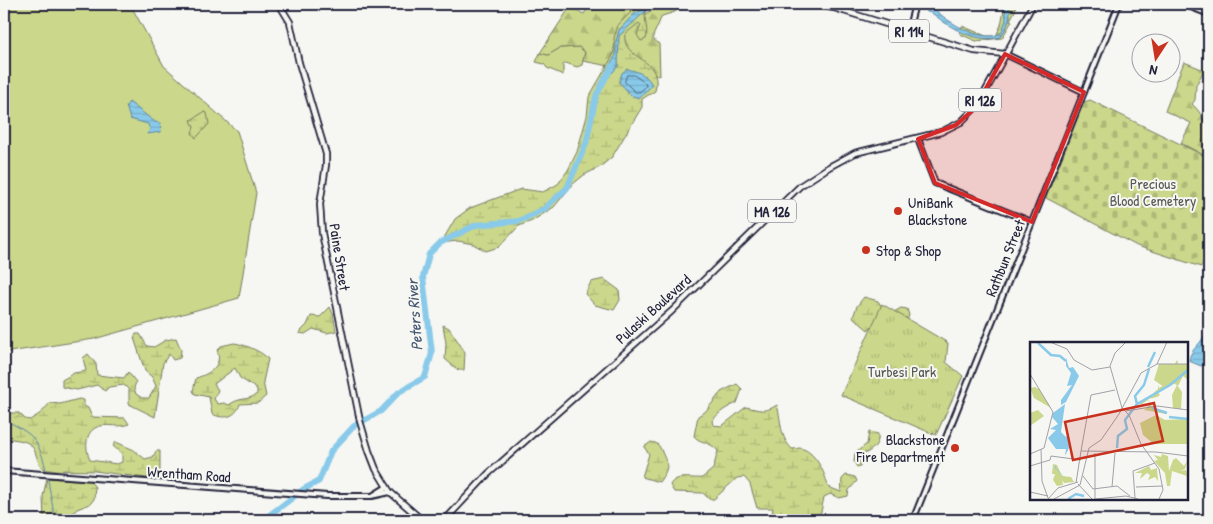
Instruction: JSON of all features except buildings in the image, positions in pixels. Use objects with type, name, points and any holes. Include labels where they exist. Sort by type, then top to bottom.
[{"type":"main road","name":"Paine Street","points":[[279,4],[290,22],[303,80],[326,154],[320,204],[322,234],[361,424],[376,469],[389,490]]},
{"type":"main road","name":"RI 114","points":[[814,4],[834,8],[974,51],[1005,54]]},
{"type":"main road","points":[[1005,54],[1033,4]]},
{"type":"main road","name":"RI 126","points":[[941,132],[961,122],[975,108],[1005,54]]},
{"type":"main road","name":"MA 126","points":[[918,138],[941,132]]},
{"type":"main road","name":"Pulaski Boulevard","points":[[446,519],[488,474],[672,310],[795,190],[829,167],[855,153],[918,138]]},
{"type":"main road","points":[[389,490],[422,519],[426,520]]},
{"type":"main road","points":[[441,520],[446,519]]},
{"type":"street","points":[[908,31],[915,4]]},
{"type":"street","name":"Rathbun Street","points":[[913,520],[1118,4]]},
{"type":"street","points":[[1183,4],[1209,14]]},
{"type":"street","name":"RI 114","points":[[1005,54],[1084,92]]},
{"type":"street","points":[[918,138],[935,183],[1032,222]]},
{"type":"street","name":"Wrentham Road","points":[[4,471],[294,494],[372,496],[389,490]]},
{"type":"highlighted area","points":[[1005,54],[1084,92],[1032,222],[935,183],[918,139],[956,125],[975,108]]},
{"type":"green space","points":[[4,4],[130,4],[164,66],[237,131],[256,193],[239,298],[94,339],[9,352],[4,350]]},
{"type":"green space","points":[[590,4],[647,4],[637,10],[624,23],[618,34],[609,66],[583,61],[585,52],[579,47],[560,48],[548,55],[540,53],[570,7],[584,14]]},
{"type":"green space","points":[[672,4],[683,4],[675,12],[662,16],[653,36],[653,39],[659,44],[660,76],[620,68],[621,41],[628,26],[649,12]]},
{"type":"green space","points":[[1005,4],[1016,4],[1015,11],[1010,20],[1012,21],[1002,38],[976,41],[960,34],[962,26],[986,36],[996,36],[1001,25]]},
{"type":"green space","points":[[646,9],[646,39],[641,41],[637,35],[641,25],[639,23],[625,34],[629,49],[654,71],[656,80],[655,91],[642,99],[642,107],[612,157],[573,184],[554,207],[532,221],[519,226],[499,247],[486,251],[473,244],[458,241],[441,243],[455,219],[470,208],[521,189],[543,192],[558,184],[577,152],[587,116],[589,97],[615,52],[614,38],[618,25],[633,10]]},
{"type":"green space","points":[[579,47],[585,52],[582,65],[577,67],[566,63],[563,65],[563,75],[547,68],[544,64],[536,62],[540,53],[548,55],[560,48]]},
{"type":"green space","points":[[1184,62],[1204,70],[1196,85],[1195,100],[1192,104],[1202,116],[1207,128],[1209,158],[1181,143],[1191,123],[1165,111],[1176,82],[1180,82],[1180,72]]},
{"type":"green space","name":"Precious Blood Cemetery","points":[[1090,100],[1209,158],[1209,249],[1201,267],[1137,246],[1046,198],[1084,102]]},
{"type":"green space","points":[[204,112],[207,113],[209,124],[196,138],[192,133],[194,127],[191,120]]},
{"type":"green space","points":[[604,279],[619,290],[620,300],[614,310],[595,305],[585,294],[591,282]]},
{"type":"green space","points":[[864,297],[878,301],[882,307],[894,312],[901,308],[907,309],[909,315],[907,321],[872,326],[868,330],[853,317],[857,306]]},
{"type":"green space","name":"Turbesi Park","points":[[882,304],[948,343],[946,362],[963,376],[936,435],[841,395]]},
{"type":"green space","points":[[330,307],[336,331],[327,333],[313,329],[305,334],[299,333],[307,325],[311,316],[320,317]]},
{"type":"green space","points":[[443,325],[449,328],[465,352],[464,370],[458,370],[445,359],[446,343]]},
{"type":"green space","points":[[136,334],[140,334],[147,346],[154,347],[166,340],[176,338],[181,350],[180,358],[173,360],[169,354],[163,363],[155,417],[129,404],[129,390],[124,385],[109,387],[105,391],[97,385],[77,390],[62,387],[62,380],[74,373],[86,371],[83,358],[88,354],[96,364],[97,375],[124,378],[128,372],[136,382],[134,388],[136,394],[142,398],[149,398],[156,386],[152,377],[145,371],[134,338]]},
{"type":"green space","points":[[234,343],[243,345],[258,351],[268,359],[263,382],[266,396],[258,403],[240,404],[236,412],[226,417],[212,414],[209,397],[195,394],[193,391],[196,378],[206,374],[217,364],[217,350],[221,346]],"holes":[[[235,368],[240,378],[257,389],[257,394],[229,405],[224,403],[218,404],[214,399],[218,390],[214,384]]]},
{"type":"green space","points":[[737,384],[742,389],[737,403],[726,408],[718,415],[712,421],[713,425],[722,426],[746,407],[766,410],[777,405],[783,434],[788,444],[792,449],[802,448],[812,455],[823,471],[828,487],[841,492],[842,479],[846,475],[855,477],[857,481],[849,490],[848,496],[839,498],[830,494],[824,497],[821,512],[811,520],[771,520],[773,508],[757,508],[750,484],[744,477],[737,478],[714,499],[709,499],[703,493],[674,492],[670,485],[676,479],[702,478],[713,469],[718,451],[712,445],[694,436],[698,416],[705,412],[721,392]]},
{"type":"green space","points":[[79,399],[84,400],[84,406],[88,408],[92,417],[125,418],[129,424],[122,426],[100,426],[91,431],[87,440],[87,451],[90,460],[117,464],[122,462],[122,454],[113,446],[116,442],[134,450],[145,459],[153,457],[156,451],[160,451],[160,477],[146,478],[95,471],[44,470],[28,443],[4,437],[4,413],[19,413],[25,419],[30,420],[41,413],[50,403],[60,404]]},
{"type":"green space","points":[[869,432],[878,434],[876,445],[861,456],[860,466],[857,467],[854,462],[855,453],[867,444]]},
{"type":"green space","points":[[651,442],[659,446],[667,464],[665,473],[659,482],[642,477],[649,454],[644,447]]},
{"type":"green space","points":[[47,478],[90,481],[95,487],[94,499],[90,504],[77,509],[67,520],[44,520],[43,496]]},
{"type":"water","points":[[652,4],[667,4],[650,7],[619,36],[618,66],[612,73],[606,71],[616,55],[616,41],[619,30],[633,15]]},
{"type":"water","points":[[925,4],[930,4],[943,17],[963,29],[984,36],[993,36],[1001,33],[1006,20],[1005,4],[1009,4],[1010,17],[1000,37],[979,38],[959,31],[927,12]]},
{"type":"water","points":[[627,69],[642,74],[652,85],[640,98],[632,96],[619,82],[622,73]]},
{"type":"water","points":[[129,102],[155,122],[160,123],[161,132],[147,134],[150,130],[148,124],[130,119],[126,106]]},
{"type":"water","points":[[1209,297],[1209,363],[1201,366],[1189,361],[1191,354],[1205,333],[1205,307]]},
{"type":"waterway","name":"Peters River","points":[[263,520],[304,489],[319,481],[331,451],[354,426],[381,411],[399,392],[425,377],[432,353],[423,277],[429,254],[440,243],[476,225],[519,221],[544,209],[567,188],[586,144],[596,96],[612,66]]},
{"type":"waterway","points":[[4,419],[30,435],[41,452],[56,520]]},
{"type":"place","name":"UniBank Blackstone","points":[[898,211]]},
{"type":"place","name":"Stop & Shop","points":[[866,250]]},
{"type":"place","name":"Blackstone Fire Department","points":[[955,448]]}]
